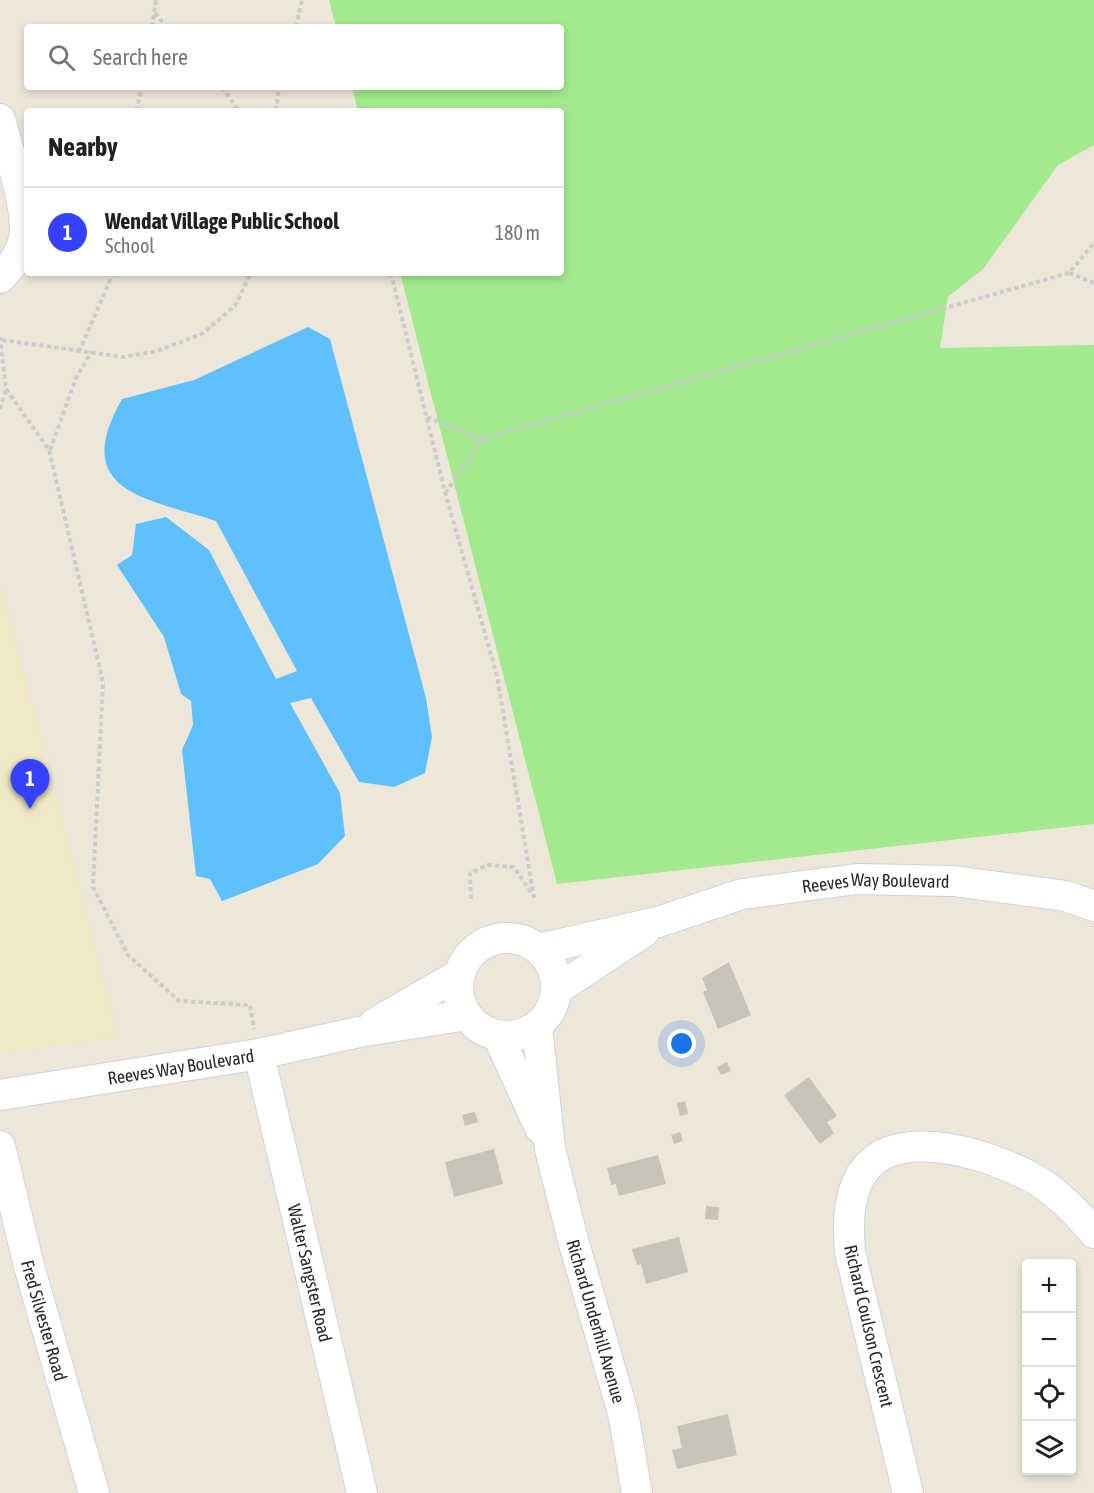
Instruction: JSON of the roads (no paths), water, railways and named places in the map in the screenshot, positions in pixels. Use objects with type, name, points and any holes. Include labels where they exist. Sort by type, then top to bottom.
[{"type":"street","points":[[0,119],[22,206],[24,237],[15,264],[0,278]]},
{"type":"street","name":"Reeves Way Boulevard","points":[[539,949],[658,922],[742,894],[857,879],[953,881],[1066,896],[1094,906]]},
{"type":"street","name":"Reeves Way Boulevard","points":[[556,990],[658,922]]},
{"type":"street","points":[[509,938],[525,941],[539,949],[549,961],[555,975],[556,990],[547,1016],[526,1033],[498,1036],[476,1025],[467,1016],[460,1003],[460,974],[466,960],[478,948],[493,940],[509,938]]},
{"type":"street","name":"Reeves Way Boulevard","points":[[359,1032],[460,974]]},
{"type":"street","name":"Reeves Way Boulevard","points":[[0,1095],[259,1054],[359,1032],[467,1016]]},
{"type":"street","name":"Richard Underhill Avenue","points":[[537,1026],[550,1149],[573,1240],[623,1413],[637,1493]]},
{"type":"street","name":"Richard Underhill Avenue","points":[[498,1036],[550,1149]]},
{"type":"street","name":"Walter Sangster Road","points":[[259,1054],[362,1493]]},
{"type":"street","name":"Fred Silvester Road","points":[[0,1146],[29,1266],[94,1493]]},
{"type":"street","name":"Richard Coulson Crescent","points":[[908,1493],[850,1252],[847,1218],[857,1185],[867,1168],[893,1151],[922,1146],[973,1152],[1030,1176],[1071,1206],[1094,1233]]},
{"type":"water","points":[[308,327],[330,339],[426,698],[432,737],[425,773],[394,787],[359,782],[311,698],[290,703],[340,793],[345,836],[318,864],[222,901],[210,879],[196,876],[182,750],[193,725],[191,701],[181,694],[164,637],[117,565],[132,555],[136,524],[166,517],[209,550],[276,679],[297,671],[216,521],[142,497],[123,486],[110,472],[104,454],[108,430],[122,399],[194,380]]},
{"type":"place","name":"Wendat Village Public School","points":[[30,809]]}]
